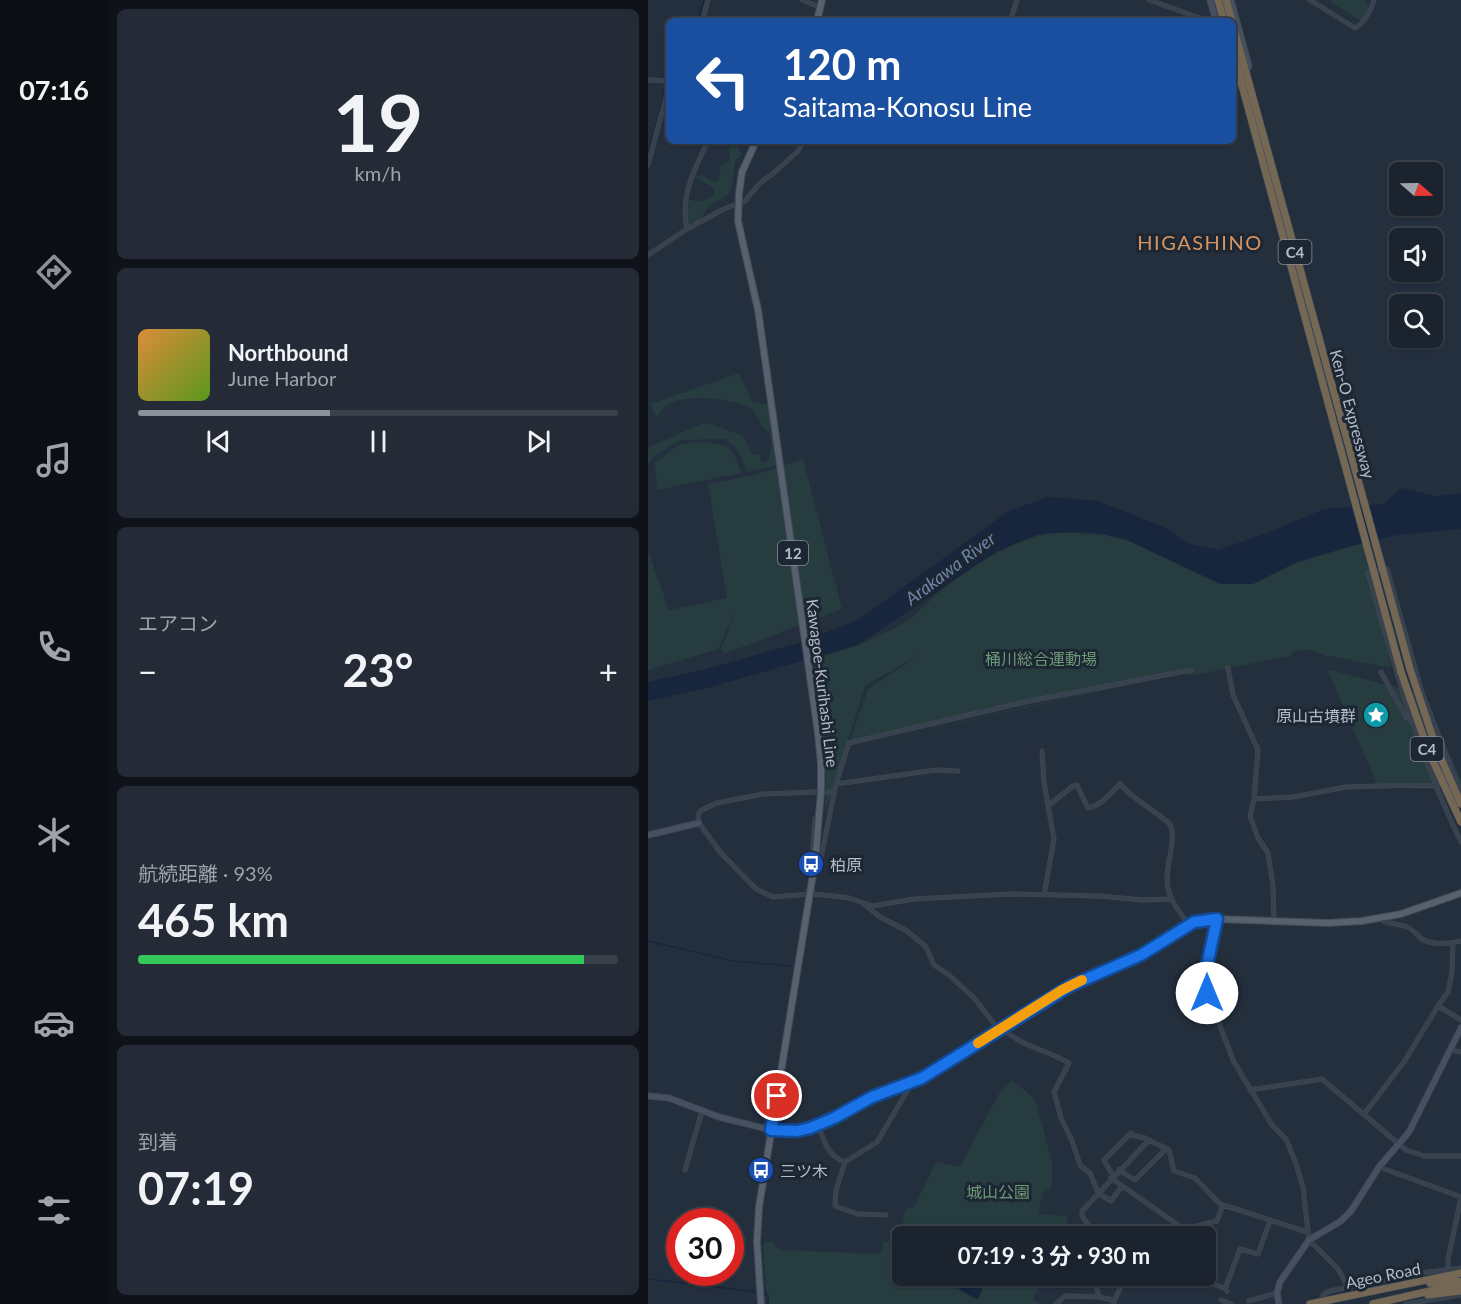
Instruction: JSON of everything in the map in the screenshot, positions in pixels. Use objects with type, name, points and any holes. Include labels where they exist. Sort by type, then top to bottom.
[{"type":"highway","points":[[1218,0],[1223,18]]},
{"type":"highway","name":"Ken-O Expressway","points":[[1226,0],[1231,18]]},
{"type":"highway","name":"Ken-O Expressway","points":[[1236,38],[1410,669],[1436,747],[1461,804]]},
{"type":"highway","name":"Ken-O Expressway","points":[[1236,63],[1401,672],[1428,750],[1461,822]]},
{"type":"highway","name":"Ageo Road","points":[[1310,1304],[1461,1273]]},
{"type":"highway","points":[[1374,1290],[1461,1282]]},
{"type":"highway","points":[[1375,1304],[1461,1282]]},
{"type":"highway","name":"Ageo Road","points":[[1375,1304],[1461,1293]]},
{"type":"main road","name":"Kawagoe-Kurihashi Line","points":[[755,144],[742,172],[738,202],[740,233],[761,328],[818,733],[821,778],[815,862],[758,1220],[761,1304]]},
{"type":"main road","points":[[771,1130],[797,1131],[818,1125],[872,1097],[913,1082],[1070,986],[1141,955],[1201,920],[1328,923],[1378,919],[1424,907],[1461,893]]},
{"type":"street","points":[[703,18],[708,0]]},
{"type":"street","points":[[802,0],[821,4]]},
{"type":"street","points":[[1011,18],[1017,0]]},
{"type":"street","points":[[1149,0],[1204,18]]},
{"type":"street","points":[[1210,0],[1213,18]]},
{"type":"street","points":[[1231,0],[1236,18]]},
{"type":"street","points":[[1310,0],[1351,27],[1357,28],[1372,8],[1374,0]]},
{"type":"street","points":[[1236,18],[1249,66],[1248,68],[1236,66]]},
{"type":"street","points":[[648,80],[666,83]]},
{"type":"street","points":[[648,165],[666,96]]},
{"type":"street","points":[[687,229],[684,216],[687,189],[707,144]]},
{"type":"street","points":[[648,255],[687,229],[738,202],[745,201],[759,184],[797,152],[802,144]]},
{"type":"street","points":[[1461,793],[1422,693],[1387,569],[1368,573],[1411,720],[1435,784],[1461,842]]},
{"type":"street","points":[[1386,637],[1405,630]]},
{"type":"street","points":[[1228,668],[1233,695],[1258,750],[1254,799],[1250,816],[1258,838],[1268,853],[1273,886],[1274,920]]},
{"type":"street","points":[[815,819],[812,861],[820,863],[834,792],[849,743],[1025,702],[1191,670]]},
{"type":"street","points":[[1382,672],[1406,717],[1411,720]]},
{"type":"street","points":[[1042,751],[1054,839],[1044,895]]},
{"type":"street","points":[[836,784],[936,770],[958,771]]},
{"type":"street","points":[[1049,805],[1077,785],[1088,808],[1092,808],[1106,799],[1120,784],[1130,795],[1169,823],[1173,829],[1172,847],[1168,856],[1167,886],[1172,899],[1189,925]]},
{"type":"street","points":[[1254,799],[1293,797],[1346,788],[1456,784]]},
{"type":"street","points":[[817,792],[763,794],[717,804],[700,811],[699,823],[720,852],[756,889],[772,897],[809,894],[849,898],[873,906],[914,899],[972,895],[1172,899]]},
{"type":"street","points":[[825,792],[834,792]]},
{"type":"street","points":[[648,835],[699,823]]},
{"type":"street","points":[[863,903],[880,917],[907,931],[926,947],[934,965],[949,975],[974,998],[1000,1029],[1028,1046],[1050,1053],[1069,1063],[1054,1092],[1061,1118],[1080,1165],[1090,1173],[1098,1193],[1111,1201],[1122,1186]]},
{"type":"street","points":[[1217,919],[1207,965],[1207,993],[1234,1062],[1272,1125],[1286,1139],[1303,1187],[1309,1240],[1338,1269],[1348,1287]]},
{"type":"street","points":[[1378,919],[1407,927],[1422,939],[1430,942],[1461,941]]},
{"type":"street","points":[[1364,1114],[1404,1062],[1448,992],[1452,972],[1453,943]]},
{"type":"street","points":[[1438,1006],[1461,1020]]},
{"type":"street","points":[[1279,1304],[1277,1293],[1280,1282],[1309,1240],[1341,1221],[1351,1211],[1379,1167],[1409,1132],[1461,1028]]},
{"type":"street","points":[[1451,1050],[1461,1052]]},
{"type":"street","points":[[1250,1090],[1322,1079],[1406,1150],[1424,1156],[1461,1156]]},
{"type":"street","points":[[886,1215],[858,1214],[835,1206],[836,1190],[845,1162],[877,1142],[913,1082]]},
{"type":"street","points":[[648,1096],[669,1098],[702,1111],[771,1130]]},
{"type":"street","points":[[685,1170],[702,1111]]},
{"type":"street","points":[[818,1125],[834,1158],[845,1162]]},
{"type":"street","points":[[1176,1226],[1112,1177],[1104,1160],[1131,1134],[1166,1149],[1171,1154],[1173,1171],[1195,1178],[1211,1197],[1223,1205],[1307,1232]]},
{"type":"street","points":[[1089,1226],[1082,1216],[1082,1211],[1149,1140]]},
{"type":"street","points":[[1119,1170],[1135,1180],[1166,1149]]},
{"type":"street","points":[[1379,1167],[1461,1197],[1448,1259],[1448,1270]]},
{"type":"street","points":[[1197,1226],[1217,1221],[1223,1205]]},
{"type":"street","points":[[1216,1286],[1226,1290],[1240,1249],[1258,1254],[1270,1221]]},
{"type":"street","points":[[1319,1302],[1327,1292],[1414,1274],[1461,1268]]},
{"type":"street","points":[[1096,1286],[1099,1297]]},
{"type":"street","points":[[1056,1304],[1065,1296],[1099,1297],[1113,1302],[1121,1286]]},
{"type":"street","points":[[1250,1301],[1256,1302],[1277,1293]]},
{"type":"street","points":[[1406,1304],[1461,1293]]},
{"type":"street","points":[[1221,1300],[1231,1304]]},
{"type":"green space","points":[[1331,0],[1365,0],[1369,8],[1361,21],[1330,2]]},
{"type":"green space","points":[[734,144],[739,144],[738,149],[742,155],[735,160],[729,193],[709,206],[699,220],[688,224],[687,199],[702,201],[714,194],[714,188],[695,176],[702,175],[711,181],[719,180],[721,165],[730,161],[729,148]]},
{"type":"green space","points":[[739,373],[752,402],[768,405],[777,465],[747,472],[740,454],[724,439],[681,440],[653,457],[648,465],[650,447],[703,423],[743,436],[753,455],[759,454],[762,463],[768,460],[772,446],[769,432],[763,427],[755,413],[746,406],[724,400],[686,399],[669,404],[656,418],[650,404]]},
{"type":"green space","points":[[701,442],[724,445],[732,451],[741,473],[657,490],[655,463],[680,444]]},
{"type":"green space","points":[[803,459],[842,609],[724,654],[721,649],[736,609],[718,649],[648,670],[648,551],[669,610],[727,598],[708,484],[754,475]]},
{"type":"green space","name":"桶川総合運動場","points":[[1061,531],[1091,535],[1110,533],[1132,539],[1224,583],[1257,582],[1299,562],[1366,542],[1391,668],[1327,657],[1318,652],[1302,650],[1292,652],[1290,656],[1195,675],[1181,674],[1160,678],[848,747],[1149,679],[1025,702],[849,743],[868,689],[922,653],[865,686],[825,813],[824,755],[812,660],[860,644],[894,628],[910,618],[956,579],[998,552],[1028,539]]},
{"type":"green space","points":[[1327,669],[1422,694],[1461,780],[1461,788],[1378,786]]},
{"type":"green space","name":"城山公園","points":[[1012,1080],[1035,1099],[1053,1166],[1051,1188],[1043,1193],[1038,1214],[1067,1216],[1066,1226],[902,1226],[905,1209],[914,1207],[936,1162],[960,1167],[998,1095]]},
{"type":"green space","name":"城山公園","points":[[892,1241],[892,1286],[1040,1286],[1033,1299],[1043,1304],[767,1304],[763,1243],[773,1242],[779,1250],[881,1254],[883,1242]]},
{"type":"water","name":"Arakawa River","points":[[1401,488],[1435,496],[1461,493],[1461,529],[1397,535],[1348,547],[1294,563],[1253,584],[1220,584],[1127,540],[1106,535],[1089,532],[1036,535],[996,552],[858,645],[707,688],[648,701],[648,682],[706,669],[799,643],[858,620],[1009,511],[1048,497],[1098,501],[1166,528],[1187,543],[1218,550],[1267,533],[1324,509],[1383,504]]},
{"type":"water","points":[[957,1286],[982,1286],[977,1299]]},
{"type":"waterway","points":[[699,18],[704,0]]},
{"type":"waterway","points":[[648,154],[666,87]]},
{"type":"waterway","points":[[648,941],[733,961],[791,966]]},
{"type":"waterway","points":[[648,1279],[759,1292]]},
{"type":"waterway","points":[[764,1293],[768,1295],[768,1304]]},
{"type":"slow traffic","points":[[978,1043],[1062,990],[1082,980]]},
{"type":"place","name":"原山古墳群","points":[[1376,715]]},
{"type":"place","name":"柏原","points":[[811,864]]},
{"type":"place","name":"三ツ木","points":[[761,1170]]},
{"type":"district","name":"HIGASHINO","points":[[1200,242]]},
{"type":"route","points":[[777,1096],[771,1130],[797,1131],[810,1128],[872,1097],[922,1078],[1079,981],[1151,950],[1194,922],[1217,919],[1207,965],[1207,993]]}]
